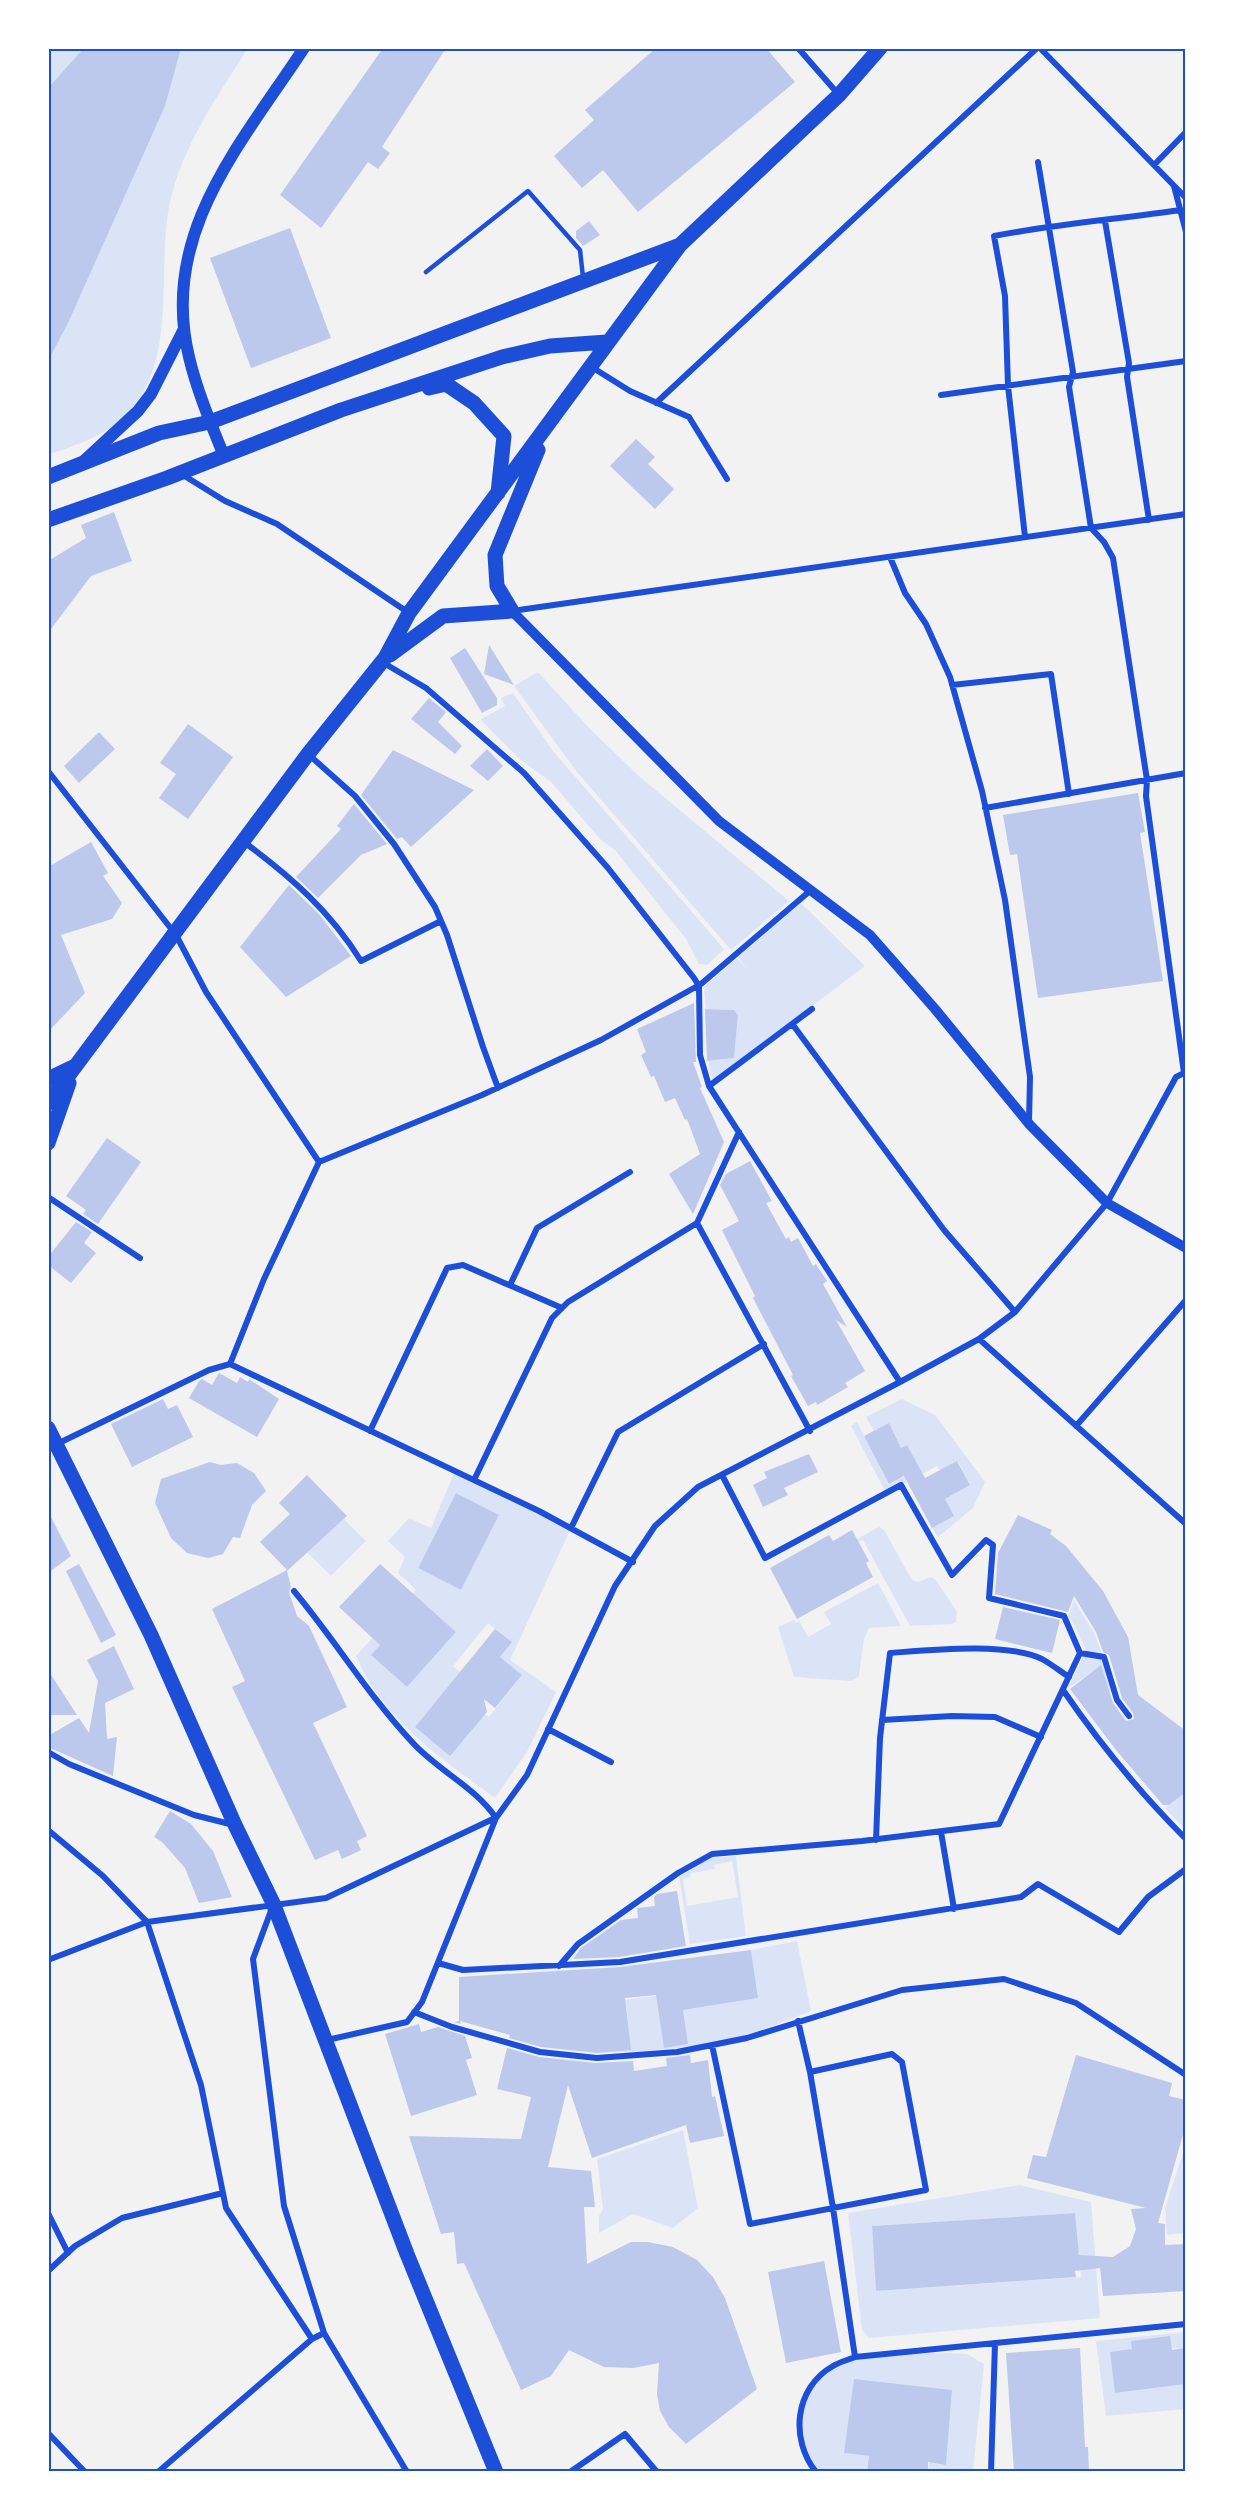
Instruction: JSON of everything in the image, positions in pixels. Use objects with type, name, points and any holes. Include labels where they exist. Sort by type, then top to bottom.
[{"type":"main road","points":[[224,456],[210,422],[189,357],[184,329],[184,269],[190,241],[216,182],[304,48]]},
{"type":"main road","points":[[48,1103],[176,935],[308,754],[383,660],[409,613],[498,496],[607,342],[680,245],[839,95],[880,48]]},
{"type":"main road","points":[[48,477],[159,433],[210,422],[489,319],[583,280],[680,245]]},
{"type":"main road","points":[[78,465],[138,411],[151,394],[184,329]]},
{"type":"main road","points":[[48,520],[180,473],[341,410],[502,357],[550,346],[607,342]]},
{"type":"main road","points":[[341,410],[446,384],[474,403],[504,436],[498,496]]},
{"type":"main road","points":[[383,660],[443,616],[512,611],[496,586],[495,555],[550,424]]},
{"type":"main road","points":[[48,1079],[75,1066]]},
{"type":"main road","points":[[48,1143],[75,1066]]},
{"type":"main road","points":[[48,1428],[151,1635],[235,1825],[273,1903],[407,2254],[496,2472]]},
{"type":"street","points":[[798,48],[839,95]]},
{"type":"street","points":[[656,403],[1039,48],[1186,198]]},
{"type":"street","points":[[1154,165],[1186,132]]},
{"type":"street","points":[[327,2040],[407,2022],[422,2002],[496,1818],[527,1775],[615,1586],[655,1526],[698,1487],[810,1431],[979,1339],[1015,1312],[1107,1203],[1176,1077],[1185,1072],[1146,796],[1147,780],[1113,558],[1104,542],[1091,528],[1070,387],[1073,378],[1051,227],[1038,162]]},
{"type":"street","points":[[1173,185],[1186,232]]},
{"type":"street","points":[[1025,537],[1008,386],[1005,296],[994,236],[1181,210]]},
{"type":"street","points":[[1105,221],[1149,520]]},
{"type":"street","points":[[941,395],[1186,362]]},
{"type":"street","points":[[590,366],[630,391],[689,417],[727,479]]},
{"type":"street","points":[[180,473],[225,501],[277,524],[409,613]]},
{"type":"street","points":[[512,611],[1186,514]]},
{"type":"street","points":[[890,557],[905,593],[927,624],[952,685],[985,808],[1005,900],[1030,1077],[1029,1125]]},
{"type":"street","points":[[512,611],[719,820],[870,935],[935,1009],[1029,1125],[1107,1203],[1186,1248]]},
{"type":"street","points":[[383,660],[426,688],[524,773],[608,868],[699,986],[700,1055],[709,1086],[900,1382]]},
{"type":"street","points":[[952,685],[1051,674],[1069,794]]},
{"type":"street","points":[[308,754],[355,796],[394,844],[441,921],[498,1088]]},
{"type":"street","points":[[48,771],[176,935],[206,992],[319,1162]]},
{"type":"street","points":[[985,808],[1186,773]]},
{"type":"street","points":[[244,842],[292,878],[343,931],[361,961],[441,921]]},
{"type":"street","points":[[230,1364],[264,1279],[319,1162],[498,1088],[601,1040],[699,986],[812,890]]},
{"type":"street","points":[[709,1086],[812,1009]]},
{"type":"street","points":[[793,1025],[944,1230],[1015,1312]]},
{"type":"street","points":[[474,1480],[552,1318],[562,1308],[697,1222],[739,1132]]},
{"type":"street","points":[[511,1283],[537,1228],[630,1172]]},
{"type":"street","points":[[48,1197],[141,1258]]},
{"type":"street","points":[[697,1222],[810,1431]]},
{"type":"street","points":[[370,1431],[447,1268],[463,1264],[511,1283],[562,1308]]},
{"type":"street","points":[[1076,1426],[1186,1300]]},
{"type":"street","points":[[979,1339],[1186,1524]]},
{"type":"street","points":[[571,1528],[618,1432],[764,1344]]},
{"type":"street","points":[[56,1444],[209,1370],[230,1364],[474,1480],[633,1562]]},
{"type":"street","points":[[559,1966],[578,1944],[678,1873],[712,1854],[876,1840],[999,1824],[1080,1653],[1064,1616],[989,1598],[993,1545],[986,1540],[952,1575],[901,1485],[765,1558],[723,1475]]},
{"type":"street","points":[[294,1591],[329,1634],[357,1678],[400,1730],[425,1756],[484,1802],[496,1818]]},
{"type":"street","points":[[876,1840],[882,1720],[891,1653],[960,1648],[1002,1650],[1040,1658],[1069,1677]]},
{"type":"street","points":[[1080,1653],[1104,1657],[1117,1700],[1129,1716]]},
{"type":"street","points":[[1063,1690],[1121,1767],[1186,1839]]},
{"type":"street","points":[[882,1720],[951,1716],[995,1717],[1041,1737]]},
{"type":"street","points":[[549,1729],[611,1762]]},
{"type":"street","points":[[48,1752],[69,1764],[194,1815],[235,1825]]},
{"type":"street","points":[[48,1960],[147,1922],[273,1903],[326,1898],[496,1818]]},
{"type":"street","points":[[48,1830],[103,1876],[147,1922],[201,2085],[226,2208],[312,2339]]},
{"type":"street","points":[[940,1832],[954,1909]]},
{"type":"street","points":[[438,1963],[463,1970],[620,1962],[1021,1897],[1038,1884],[1119,1932],[1149,1897],[1186,1869]]},
{"type":"street","points":[[273,1903],[253,1959],[284,2206],[324,2332],[407,2472]]},
{"type":"street","points":[[414,2012],[452,2027],[540,2052],[597,2058],[677,2052],[747,2038],[902,1990],[1004,1979],[1076,2003],[1186,2075]]},
{"type":"street","points":[[798,2021],[810,2072],[855,2357]]},
{"type":"street","points":[[712,2045],[750,2224],[926,2190],[902,2062],[892,2054],[810,2072]]},
{"type":"street","points":[[48,2271],[68,2253],[122,2218],[223,2193]]},
{"type":"street","points":[[48,2213],[68,2253]]},
{"type":"street","points":[[816,2472],[808,2462],[800,2442],[799,2421],[803,2401],[813,2383],[833,2366],[855,2357],[1186,2324]]},
{"type":"street","points":[[158,2472],[312,2339],[324,2332]]},
{"type":"street","points":[[991,2472],[995,2343]]},
{"type":"street","points":[[48,2433],[85,2472]]},
{"type":"street","points":[[570,2472],[625,2434],[657,2472]]},
{"type":"lane","points":[[426,272],[528,191],[580,250],[583,280]]},
{"type":"shaded area","points":[[48,48],[248,48],[202,122],[176,181],[166,230],[159,348],[151,376],[138,401],[118,422],[93,438],[48,455]]},
{"type":"shaded area","points":[[538,672],[590,729],[640,777],[789,901],[731,950],[577,772],[514,686]]},
{"type":"shaded area","points":[[513,693],[553,751],[724,949],[707,965],[699,964],[686,939],[615,850],[600,839],[551,782],[521,760],[482,721],[481,719],[505,706],[501,698]]},
{"type":"shaded area","points":[[801,903],[865,966],[713,1081],[708,1061],[734,1058],[738,1015],[734,1010],[706,1009],[704,987],[737,958],[747,970],[738,957]]},
{"type":"shaded area","points":[[902,1399],[935,1415],[985,1482],[973,1508],[938,1537],[932,1528],[945,1499],[970,1485],[958,1461],[940,1470],[937,1466],[886,1493],[851,1426],[857,1422],[889,1484],[912,1473],[914,1458],[907,1445],[901,1448],[889,1423],[874,1431],[866,1417]]},
{"type":"shaded area","points":[[455,1471],[571,1528],[510,1660],[556,1692],[527,1752],[495,1798],[435,1753],[397,1718],[367,1679],[356,1656],[416,1590],[398,1573],[405,1557],[388,1541],[409,1518],[431,1528]],"holes":[[[456,1493],[499,1515],[461,1590],[418,1568]],[[421,1601],[456,1632],[407,1687],[372,1655]],[[488,1623],[511,1642],[500,1657],[522,1675],[489,1717],[452,1688],[462,1674],[453,1666]],[[444,1692],[450,1755],[415,1727]]]},
{"type":"shaded area","points":[[344,1519],[366,1541],[331,1576],[307,1552]]},
{"type":"shaded area","points":[[879,1527],[884,1530],[912,1580],[918,1582],[931,1577],[936,1580],[957,1612],[956,1622],[910,1626],[863,1540],[858,1542],[857,1539]]},
{"type":"shaded area","points":[[878,1583],[901,1626],[869,1628],[864,1639],[859,1676],[851,1681],[794,1677],[778,1627],[794,1620],[796,1623],[799,1621],[808,1637],[831,1624],[824,1612]]},
{"type":"shaded area","points":[[1074,1600],[1094,1633],[1102,1654],[1086,1651],[1072,1620],[1068,1617]]},
{"type":"shaded area","points":[[1084,1655],[1102,1659],[1112,1695],[1095,1670],[1068,1688]]},
{"type":"shaded area","points":[[1186,1792],[1186,1831],[1165,1808]]},
{"type":"shaded area","points":[[736,1856],[746,1936],[690,1944],[679,1877],[710,1858]],"holes":[[[732,1861],[738,1897],[687,1906],[683,1879],[690,1877],[691,1873],[715,1869],[714,1865]]]},
{"type":"shaded area","points":[[797,1941],[811,2011],[754,2033],[708,2044],[662,2050],[596,2052],[578,2050],[576,2006],[687,1992],[690,2009],[758,1998],[751,1950]],"holes":[[[626,2004],[630,2044],[605,2047],[599,2007]]]},
{"type":"shaded area","points":[[683,2130],[698,2208],[673,2228],[633,2214],[599,2233],[599,2216],[603,2209],[597,2159]]},
{"type":"shaded area","points":[[1186,2144],[1186,2233],[1167,2235],[1165,2208]]},
{"type":"shaded area","points":[[1019,2185],[1091,2202],[1100,2318],[869,2338],[862,2330],[848,2213]],"holes":[[[1075,2213],[1081,2277],[876,2291],[872,2226]]]},
{"type":"shaded area","points":[[1186,2332],[1186,2367],[1184,2348],[1110,2352],[1116,2393],[1186,2384],[1186,2409],[1106,2416],[1096,2341]]},
{"type":"shaded area","points":[[893,2351],[967,2354],[984,2364],[973,2472],[928,2472],[929,2462],[946,2464],[952,2390],[854,2380],[845,2453],[869,2456],[867,2472],[816,2472],[800,2442],[803,2401],[822,2374],[855,2357]]},
{"type":"building","points":[[84,48],[181,48],[165,106],[68,323],[48,361],[48,88]]},
{"type":"building","points":[[383,48],[446,48],[382,147],[390,153],[378,169],[368,162],[321,228],[280,195]]},
{"type":"building","points":[[656,48],[766,48],[795,82],[638,212],[603,170],[582,188],[554,156],[594,120],[585,110]]},
{"type":"building","points":[[589,221],[600,235],[583,246],[576,238],[576,231]]},
{"type":"building","points":[[290,228],[331,338],[251,368],[210,258]]},
{"type":"building","points":[[636,439],[655,457],[648,464],[674,489],[655,509],[610,466]]},
{"type":"building","points":[[114,512],[132,561],[91,576],[48,633],[48,561],[86,538],[81,525]]},
{"type":"building","points":[[489,645],[514,685],[484,674]]},
{"type":"building","points":[[465,648],[497,698],[497,705],[482,713],[450,658]]},
{"type":"building","points":[[429,698],[446,712],[438,722],[462,746],[455,754],[411,719]]},
{"type":"building","points":[[188,724],[233,757],[188,819],[159,798],[176,774],[160,763]]},
{"type":"building","points":[[99,732],[115,749],[79,783],[64,766]]},
{"type":"building","points":[[487,749],[503,766],[488,781],[470,766]]},
{"type":"building","points":[[393,750],[474,790],[411,847],[402,837],[397,839],[361,795]]},
{"type":"building","points":[[1138,793],[1145,832],[1140,833],[1163,981],[1038,998],[1017,854],[1010,855],[1003,815]]},
{"type":"building","points":[[354,804],[387,844],[361,855],[318,898],[296,877],[341,829],[337,826]]},
{"type":"building","points":[[91,842],[108,873],[103,876],[122,903],[112,919],[61,935],[85,993],[48,1032],[48,867]]},
{"type":"building","points":[[289,885],[319,914],[351,956],[286,997],[240,947]]},
{"type":"building","points":[[694,1003],[696,1062],[693,1062],[702,1087],[700,1088],[724,1142],[693,1214],[669,1174],[700,1154],[687,1119],[685,1120],[675,1098],[665,1102],[654,1076],[651,1077],[641,1055],[646,1052],[637,1029]]},
{"type":"building","points":[[705,1009],[734,1010],[738,1015],[734,1058],[707,1061]]},
{"type":"building","points":[[107,1138],[141,1162],[98,1224],[83,1214],[86,1210],[66,1196]]},
{"type":"building","points":[[750,1161],[772,1201],[766,1203],[786,1239],[789,1237],[791,1242],[798,1238],[813,1266],[816,1264],[827,1281],[823,1284],[847,1327],[836,1320],[865,1371],[845,1383],[848,1387],[817,1405],[816,1402],[808,1406],[791,1376],[793,1375],[753,1298],[755,1296],[722,1230],[739,1221],[720,1185],[726,1174]]},
{"type":"building","points":[[76,1222],[92,1232],[84,1243],[96,1253],[71,1283],[48,1265],[48,1257]]},
{"type":"building","points":[[219,1373],[237,1383],[240,1377],[248,1382],[249,1379],[279,1399],[257,1437],[189,1398],[199,1381],[202,1379],[212,1385]]},
{"type":"building","points":[[163,1399],[168,1409],[177,1405],[193,1437],[132,1467],[111,1424]]},
{"type":"building","points":[[889,1423],[901,1448],[907,1445],[925,1478],[957,1461],[970,1485],[945,1499],[954,1516],[932,1528],[904,1476],[889,1484],[864,1436]]},
{"type":"building","points":[[809,1454],[818,1472],[784,1488],[788,1495],[763,1507],[753,1485],[767,1478],[764,1472]]},
{"type":"building","points":[[210,1462],[221,1465],[237,1463],[254,1473],[266,1491],[252,1505],[240,1538],[233,1537],[223,1554],[208,1558],[187,1553],[171,1538],[155,1503],[161,1479]]},
{"type":"building","points":[[307,1475],[347,1516],[287,1571],[291,1587],[289,1592],[297,1616],[309,1626],[347,1707],[313,1723],[367,1836],[357,1841],[361,1850],[342,1859],[338,1850],[315,1860],[232,1687],[245,1681],[212,1609],[287,1570],[260,1542],[290,1514],[279,1503]]},
{"type":"building","points":[[456,1493],[499,1515],[461,1590],[418,1568]]},
{"type":"building","points":[[48,1511],[71,1556],[48,1573]]},
{"type":"building","points":[[1018,1515],[1052,1530],[1050,1534],[1066,1546],[1103,1591],[1128,1637],[1138,1695],[1186,1731],[1186,1792],[1169,1805],[1163,1805],[1116,1750],[1070,1689],[1101,1665],[1113,1703],[1126,1721],[1134,1719],[1133,1713],[1122,1698],[1109,1655],[1103,1652],[1096,1632],[1074,1596],[1068,1612],[995,1594],[998,1553]]},
{"type":"building","points":[[852,1530],[869,1561],[866,1563],[873,1577],[797,1619],[770,1568],[829,1535],[833,1541]]},
{"type":"building","points":[[79,1564],[116,1635],[101,1643],[66,1571]]},
{"type":"building","points":[[380,1564],[456,1632],[407,1687],[371,1655],[380,1645],[339,1607]]},
{"type":"building","points":[[1003,1607],[1060,1620],[1052,1653],[995,1639]]},
{"type":"building","points":[[495,1629],[512,1642],[500,1657],[522,1675],[495,1708],[484,1699],[487,1712],[450,1756],[415,1727]]},
{"type":"building","points":[[114,1646],[134,1689],[105,1703],[107,1739],[117,1737],[113,1776],[48,1747],[48,1736],[79,1718],[89,1733],[98,1681],[87,1660]]},
{"type":"building","points":[[48,1670],[77,1715],[48,1715]]},
{"type":"building","points":[[170,1811],[191,1824],[213,1851],[232,1897],[199,1903],[185,1868],[162,1842],[154,1837]]},
{"type":"building","points":[[677,1891],[686,1946],[619,1957],[573,1959],[581,1948],[621,1920],[638,1918],[637,1908],[655,1906],[654,1897],[657,1894]]},
{"type":"building","points":[[751,1950],[758,1998],[683,2010],[688,2044],[664,2048],[656,1995],[625,1998],[631,2050],[597,2053],[541,2047],[509,2038],[510,2035],[460,2021],[461,2024],[454,2022],[459,2021],[459,1977],[620,1967]]},
{"type":"building","points":[[419,2024],[421,2032],[438,2027],[465,2036],[472,2058],[466,2060],[477,2095],[411,2116],[385,2034]]},
{"type":"building","points":[[507,2048],[539,2057],[596,2063],[633,2061],[634,2071],[667,2066],[666,2058],[690,2055],[691,2063],[708,2060],[712,2097],[715,2096],[724,2136],[690,2143],[686,2125],[592,2158],[568,2085],[548,2167],[591,2171],[595,2207],[584,2207],[587,2264],[631,2242],[648,2242],[673,2247],[697,2260],[713,2277],[725,2298],[757,2389],[686,2444],[669,2427],[660,2411],[657,2394],[659,2363],[633,2368],[604,2367],[569,2350],[551,2376],[521,2390],[464,2263],[457,2264],[454,2232],[441,2234],[409,2136],[521,2139],[531,2097],[497,2089]]},
{"type":"building","points":[[1076,2055],[1172,2083],[1169,2096],[1186,2100],[1186,2124],[1158,2223],[1165,2224],[1165,2245],[1186,2244],[1186,2291],[1103,2296],[1100,2268],[1075,2271],[1076,2277],[876,2291],[872,2226],[1075,2213],[1079,2255],[1113,2257],[1130,2246],[1136,2229],[1131,2209],[1146,2208],[1027,2178],[1033,2155],[1046,2157]]},
{"type":"building","points":[[824,2261],[841,2352],[786,2363],[768,2272]]},
{"type":"building","points":[[1170,2336],[1172,2350],[1184,2348],[1186,2384],[1115,2393],[1110,2352],[1132,2349],[1131,2341]]},
{"type":"building","points":[[1080,2348],[1085,2447],[1088,2447],[1089,2472],[1014,2472],[1006,2353]]},
{"type":"building","points":[[854,2379],[952,2390],[946,2465],[928,2462],[928,2472],[867,2472],[869,2456],[844,2453]]}]
